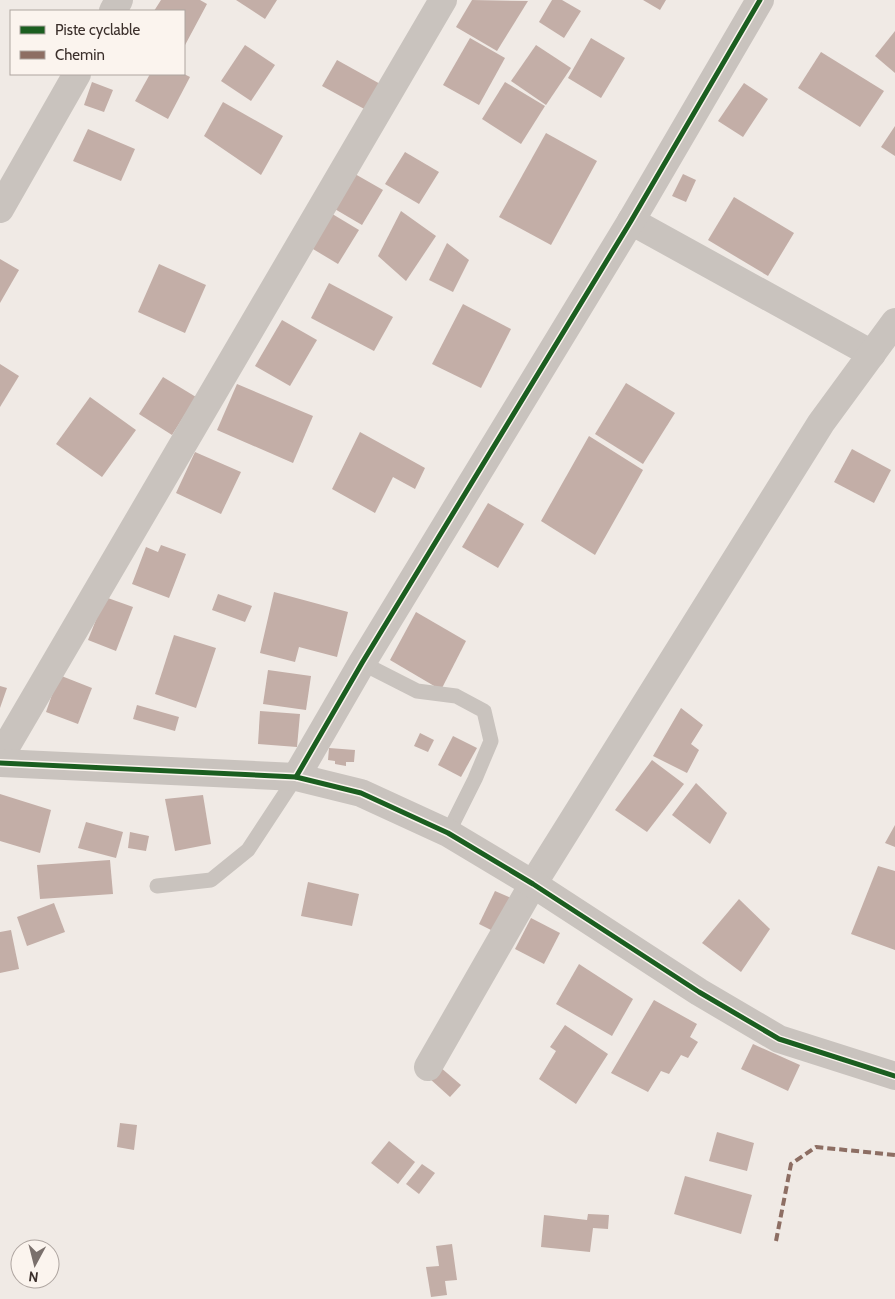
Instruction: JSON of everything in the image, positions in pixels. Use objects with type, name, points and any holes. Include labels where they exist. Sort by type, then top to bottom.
[{"type":"street","points":[[0,757],[443,0]]},
{"type":"street","points":[[296,777],[362,663],[631,221],[760,0]]},
{"type":"street","points":[[0,209],[76,75]]},
{"type":"street","points":[[631,221],[872,354]]},
{"type":"street","points":[[428,1067],[534,884],[821,423],[895,322]]},
{"type":"street","points":[[0,763],[296,777],[361,793],[448,833],[534,884],[699,992],[779,1039],[895,1076]]},
{"type":"lane","points":[[362,663],[418,691],[456,696],[484,711],[491,741],[475,780],[448,833]]},
{"type":"lane","points":[[157,886],[211,880],[248,850],[296,777]]},
{"type":"building","points":[[161,0],[200,0],[207,4],[185,45],[185,10],[155,10]]},
{"type":"building","points":[[236,0],[277,0],[265,19]]},
{"type":"building","points":[[472,0],[528,1],[497,51],[456,27]]},
{"type":"building","points":[[552,0],[562,0],[581,11],[564,38],[539,22]]},
{"type":"building","points":[[643,0],[666,0],[660,10]]},
{"type":"building","points":[[895,31],[895,73],[875,56]]},
{"type":"building","points":[[470,38],[505,58],[479,105],[443,85]]},
{"type":"building","points":[[591,38],[625,58],[601,98],[568,78]]},
{"type":"building","points":[[245,45],[275,65],[251,101],[221,81]]},
{"type":"building","points":[[536,45],[571,68],[546,105],[511,81]]},
{"type":"building","points":[[821,52],[884,91],[860,127],[798,88]]},
{"type":"building","points":[[337,60],[382,85],[368,111],[322,86]]},
{"type":"building","points":[[185,74],[190,77],[168,119],[135,101],[149,75]]},
{"type":"building","points":[[92,82],[113,90],[104,112],[84,105]]},
{"type":"building","points":[[505,82],[545,106],[521,144],[482,119]]},
{"type":"building","points":[[744,83],[768,99],[743,137],[718,121]]},
{"type":"building","points":[[223,102],[283,136],[261,175],[204,136]]},
{"type":"building","points":[[895,126],[895,156],[881,147]]},
{"type":"building","points":[[88,129],[135,149],[121,181],[73,161]]},
{"type":"building","points":[[546,133],[597,161],[551,245],[499,217]]},
{"type":"building","points":[[405,152],[439,172],[419,204],[385,184]]},
{"type":"building","points":[[348,170],[383,190],[362,225],[328,205]]},
{"type":"building","points":[[683,174],[696,180],[686,202],[672,196]]},
{"type":"building","points":[[734,197],[794,233],[768,276],[708,240]]},
{"type":"building","points":[[401,211],[436,236],[406,281],[378,256]]},
{"type":"building","points":[[329,212],[359,230],[338,264],[308,246]]},
{"type":"building","points":[[447,243],[469,260],[453,292],[429,280]]},
{"type":"building","points":[[0,259],[19,270],[0,303]]},
{"type":"building","points":[[159,264],[206,285],[185,333],[138,312]]},
{"type":"building","points":[[329,283],[393,317],[374,351],[311,318]]},
{"type":"building","points":[[463,304],[511,329],[481,388],[432,364]]},
{"type":"building","points":[[282,320],[317,340],[290,386],[255,366]]},
{"type":"building","points":[[0,364],[19,376],[0,407]]},
{"type":"building","points":[[163,377],[196,397],[172,435],[139,414]]},
{"type":"building","points":[[626,383],[675,413],[643,464],[595,434]]},
{"type":"building","points":[[237,384],[313,416],[293,463],[217,430]]},
{"type":"building","points":[[90,397],[136,430],[102,477],[56,444]]},
{"type":"building","points":[[360,432],[425,468],[415,489],[393,477],[375,513],[332,489]]},
{"type":"building","points":[[589,436],[643,470],[595,555],[541,521]]},
{"type":"building","points":[[852,449],[891,470],[874,503],[834,482]]},
{"type":"building","points":[[195,452],[241,472],[221,514],[176,493]]},
{"type":"building","points":[[488,503],[524,524],[498,568],[462,547]]},
{"type":"building","points":[[161,545],[186,554],[169,598],[132,584],[146,547],[158,552]]},
{"type":"building","points":[[274,592],[348,612],[337,657],[299,647],[295,662],[260,653]]},
{"type":"building","points":[[218,594],[252,606],[245,622],[212,610]]},
{"type":"building","points":[[105,597],[133,607],[116,651],[88,640]]},
{"type":"building","points":[[416,612],[466,641],[441,690],[390,660]]},
{"type":"building","points":[[174,635],[216,648],[196,708],[155,694]]},
{"type":"building","points":[[268,670],[311,676],[306,710],[263,704]]},
{"type":"building","points":[[59,675],[92,688],[78,724],[46,712]]},
{"type":"building","points":[[0,686],[7,688],[0,708]]},
{"type":"building","points":[[137,705],[179,717],[175,731],[133,719]]},
{"type":"building","points":[[681,708],[703,725],[691,744],[699,750],[687,773],[653,756]]},
{"type":"building","points":[[260,711],[300,714],[297,747],[258,744]]},
{"type":"building","points":[[420,733],[434,740],[428,752],[414,746]]},
{"type":"building","points":[[453,736],[477,748],[461,777],[438,765]]},
{"type":"building","points":[[329,748],[355,750],[354,762],[346,762],[346,766],[335,764],[335,761],[328,760]]},
{"type":"building","points":[[652,760],[684,784],[647,832],[615,810]]},
{"type":"building","points":[[696,783],[727,813],[710,844],[672,815]]},
{"type":"building","points":[[0,794],[51,810],[40,853],[0,841]]},
{"type":"building","points":[[203,795],[211,844],[175,851],[165,799]]},
{"type":"building","points":[[86,822],[123,832],[116,858],[78,848]]},
{"type":"building","points":[[895,825],[895,847],[885,843]]},
{"type":"building","points":[[130,832],[149,836],[146,851],[128,848]]},
{"type":"building","points":[[110,860],[113,894],[40,899],[37,865]]},
{"type":"building","points":[[878,866],[895,871],[895,950],[851,934]]},
{"type":"building","points":[[308,882],[359,894],[352,926],[301,916]]},
{"type":"building","points":[[495,891],[511,898],[495,932],[479,924]]},
{"type":"building","points":[[739,899],[770,929],[741,972],[702,943]]},
{"type":"building","points":[[54,903],[65,932],[27,946],[17,917]]},
{"type":"building","points":[[531,918],[560,933],[544,964],[515,949]]},
{"type":"building","points":[[11,930],[19,969],[0,973],[0,932]]},
{"type":"building","points":[[579,964],[633,999],[612,1036],[556,1004]]},
{"type":"building","points":[[654,1000],[697,1024],[690,1037],[698,1042],[688,1058],[681,1055],[669,1074],[661,1071],[648,1092],[611,1073]]},
{"type":"building","points":[[565,1025],[608,1054],[576,1104],[539,1079],[556,1051],[550,1047]]},
{"type":"building","points":[[753,1044],[800,1065],[788,1091],[741,1069]]},
{"type":"building","points":[[440,1067],[461,1085],[450,1097],[430,1079]]},
{"type":"building","points":[[120,1123],[137,1125],[134,1150],[117,1147]]},
{"type":"building","points":[[717,1132],[754,1143],[747,1171],[709,1161]]},
{"type":"building","points":[[389,1141],[415,1162],[398,1184],[371,1163]]},
{"type":"building","points":[[422,1164],[435,1173],[419,1194],[406,1184]]},
{"type":"building","points":[[685,1176],[752,1195],[741,1234],[674,1214]]},
{"type":"building","points":[[588,1214],[609,1215],[608,1229],[593,1228],[590,1252],[541,1247],[544,1215],[587,1220]]},
{"type":"building","points":[[452,1244],[457,1280],[445,1281],[447,1295],[431,1297],[426,1267],[439,1266],[436,1246]]},
{"type":"marked path","points":[[776,1241],[791,1164],[816,1147],[895,1155]]},
{"type":"cycle path","points":[[296,777],[362,663],[631,221],[760,0]]},
{"type":"cycle path","points":[[0,763],[296,777],[361,793],[448,833],[533,884],[699,992],[779,1039],[895,1076]]}]
